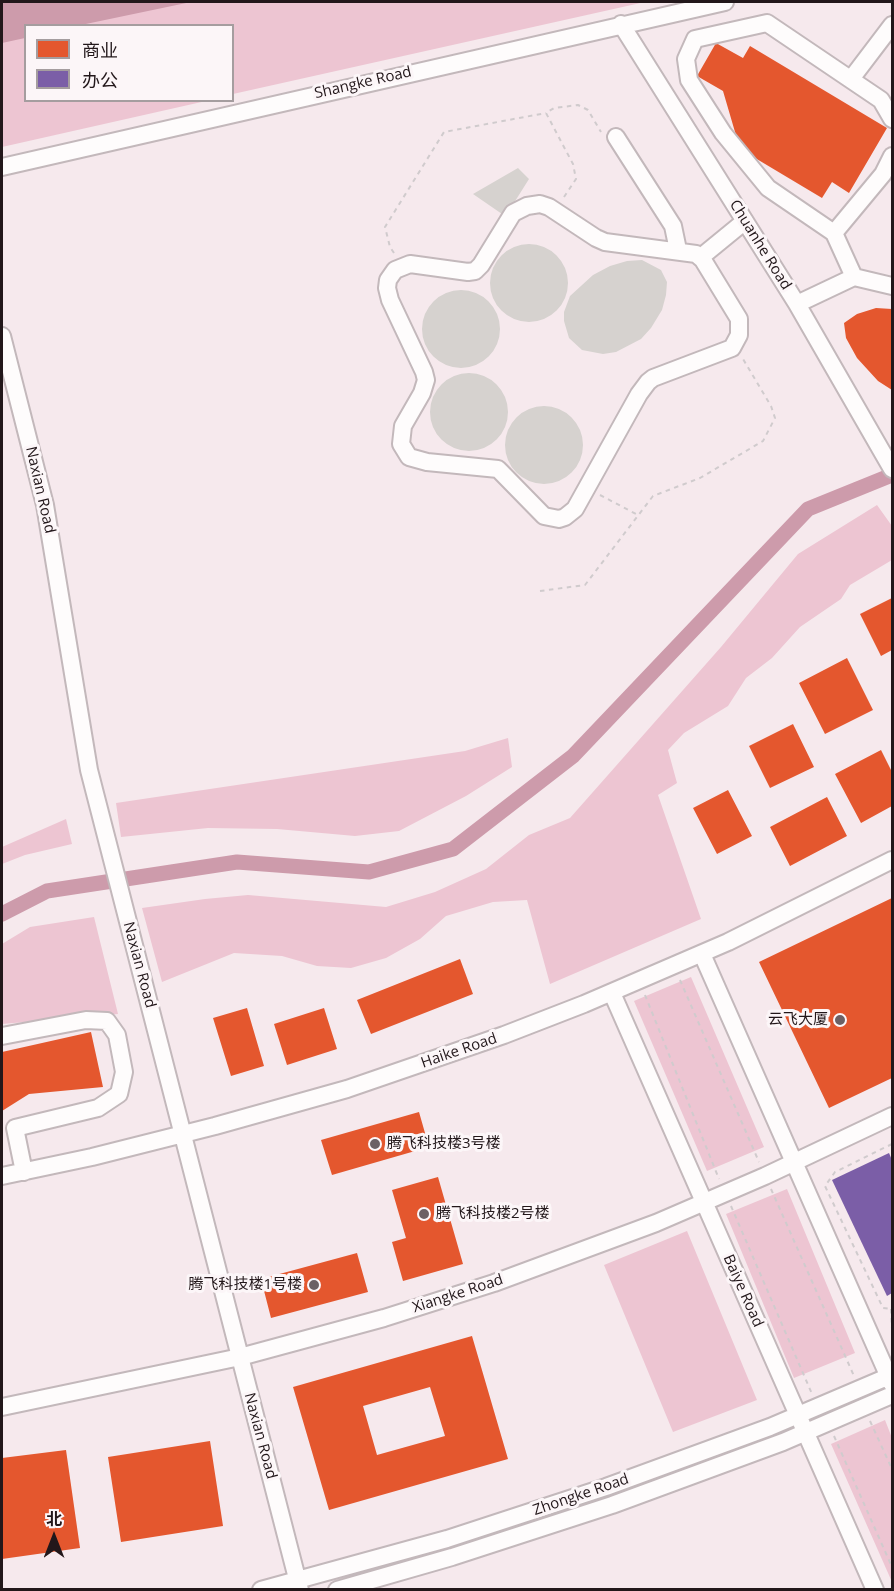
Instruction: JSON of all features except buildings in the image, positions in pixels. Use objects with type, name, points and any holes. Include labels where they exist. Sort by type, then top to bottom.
[{"type":"street","name":"Shangke Road","points":[[2,167],[725,2]]},
{"type":"street","points":[[854,277],[834,233],[768,188],[723,133],[689,80],[686,59],[695,39],[767,23],[881,100],[892,119]]},
{"type":"street","name":"Chuanhe Road","points":[[621,24],[797,304],[892,469]]},
{"type":"street","points":[[851,80],[892,25]]},
{"type":"street","points":[[616,137],[673,226],[678,250]]},
{"type":"street","points":[[834,233],[883,174],[892,156]]},
{"type":"street","points":[[533,205],[546,206],[605,242],[678,250],[701,257],[739,320],[740,335],[735,345],[728,351],[658,376],[648,382],[571,513],[559,519],[544,516],[498,469],[427,462],[409,457],[401,444],[403,426],[422,393],[426,380],[390,300],[387,288],[390,275],[402,266],[410,264],[475,271],[513,213],[533,205]]},
{"type":"street","points":[[701,257],[745,221]]},
{"type":"street","points":[[797,304],[854,277],[892,286]]},
{"type":"street","name":"Naxian Road","points":[[2,336],[4,357],[45,506],[79,716],[104,832],[299,1585]]},
{"type":"street","name":"Haike Road","points":[[2,1176],[183,1134],[347,1089],[504,1035],[612,993],[702,954],[809,904],[892,860]]},
{"type":"street","points":[[702,954],[891,1378]]},
{"type":"street","name":"Baiye Road","points":[[612,993],[875,1590]]},
{"type":"street","points":[[2,1036],[86,1020],[107,1021],[117,1035],[124,1072],[119,1094],[98,1108],[8,1129],[24,1172]]},
{"type":"street","name":"Xiangke Road","points":[[2,1407],[240,1357],[384,1318],[494,1283],[704,1203],[795,1163],[892,1116]]},
{"type":"street","name":"Zhongke Road","points":[[261,1590],[299,1585],[568,1500],[694,1456],[891,1378]]},
{"type":"street","name":"Zhongke Road","points":[[337,1590],[452,1557],[571,1519],[700,1473],[806,1432],[892,1395]]},
{"type":"path","points":[[402,266],[390,247],[385,227],[444,132],[578,105],[588,110],[606,141],[616,137]]},
{"type":"path","points":[[546,113],[573,164],[576,179],[555,211]]},
{"type":"path","points":[[540,591],[585,585],[653,496],[700,478],[763,441],[775,418],[771,406],[735,345]]},
{"type":"path","points":[[587,489],[638,515]]},
{"type":"path","points":[[674,966],[860,1389]]},
{"type":"path","points":[[640,981],[725,1194],[818,1407]]},
{"type":"path","points":[[892,1144],[834,1172],[825,1186],[883,1308],[892,1309],[892,1329]]},
{"type":"path","points":[[864,1408],[892,1469]]},
{"type":"path","points":[[828,1423],[892,1567]]},
{"type":"shaded area","points":[[2,2],[191,2],[86,24],[24,24],[24,38],[2,43]]},
{"type":"shaded area","points":[[183,2],[645,2],[234,94],[234,24],[81,24]]},
{"type":"shaded area","points":[[24,36],[24,102],[202,102],[2,147],[2,41]]},
{"type":"shaded area","points":[[877,505],[892,526],[892,560],[850,585],[841,599],[800,627],[772,658],[746,678],[728,706],[684,733],[668,750],[677,783],[658,795],[701,919],[550,984],[527,900],[493,902],[446,916],[420,939],[386,958],[351,968],[317,966],[282,956],[234,953],[162,982],[142,908],[248,895],[386,907],[435,892],[486,869],[529,835],[570,818],[721,647],[798,554]]},
{"type":"shaded area","points":[[508,738],[512,767],[466,796],[399,831],[355,836],[277,829],[208,828],[121,837],[116,803],[465,751]]},
{"type":"shaded area","points":[[66,819],[72,844],[25,855],[2,864],[2,847]]},
{"type":"shaded area","points":[[94,917],[118,1014],[2,1024],[2,944],[30,927]]},
{"type":"shaded area","points":[[691,977],[764,1147],[707,1171],[634,1001]]},
{"type":"shaded area","points":[[787,1189],[855,1353],[794,1378],[726,1214]]},
{"type":"shaded area","points":[[687,1231],[757,1400],[673,1432],[604,1265]]},
{"type":"shaded area","points":[[885,1420],[892,1438],[892,1582],[831,1444]]},
{"type":"waterway","points":[[2,914],[47,891],[237,862],[369,872],[453,849],[573,756],[808,509],[892,475]]},
{"type":"place","name":"云飞大厦","points":[[840,1020]]},
{"type":"place","name":"腾飞科技楼3号楼","points":[[375,1144]]},
{"type":"place","name":"腾飞科技楼2号楼","points":[[424,1214]]},
{"type":"place","name":"腾飞科技楼1号楼","points":[[314,1285]]}]
